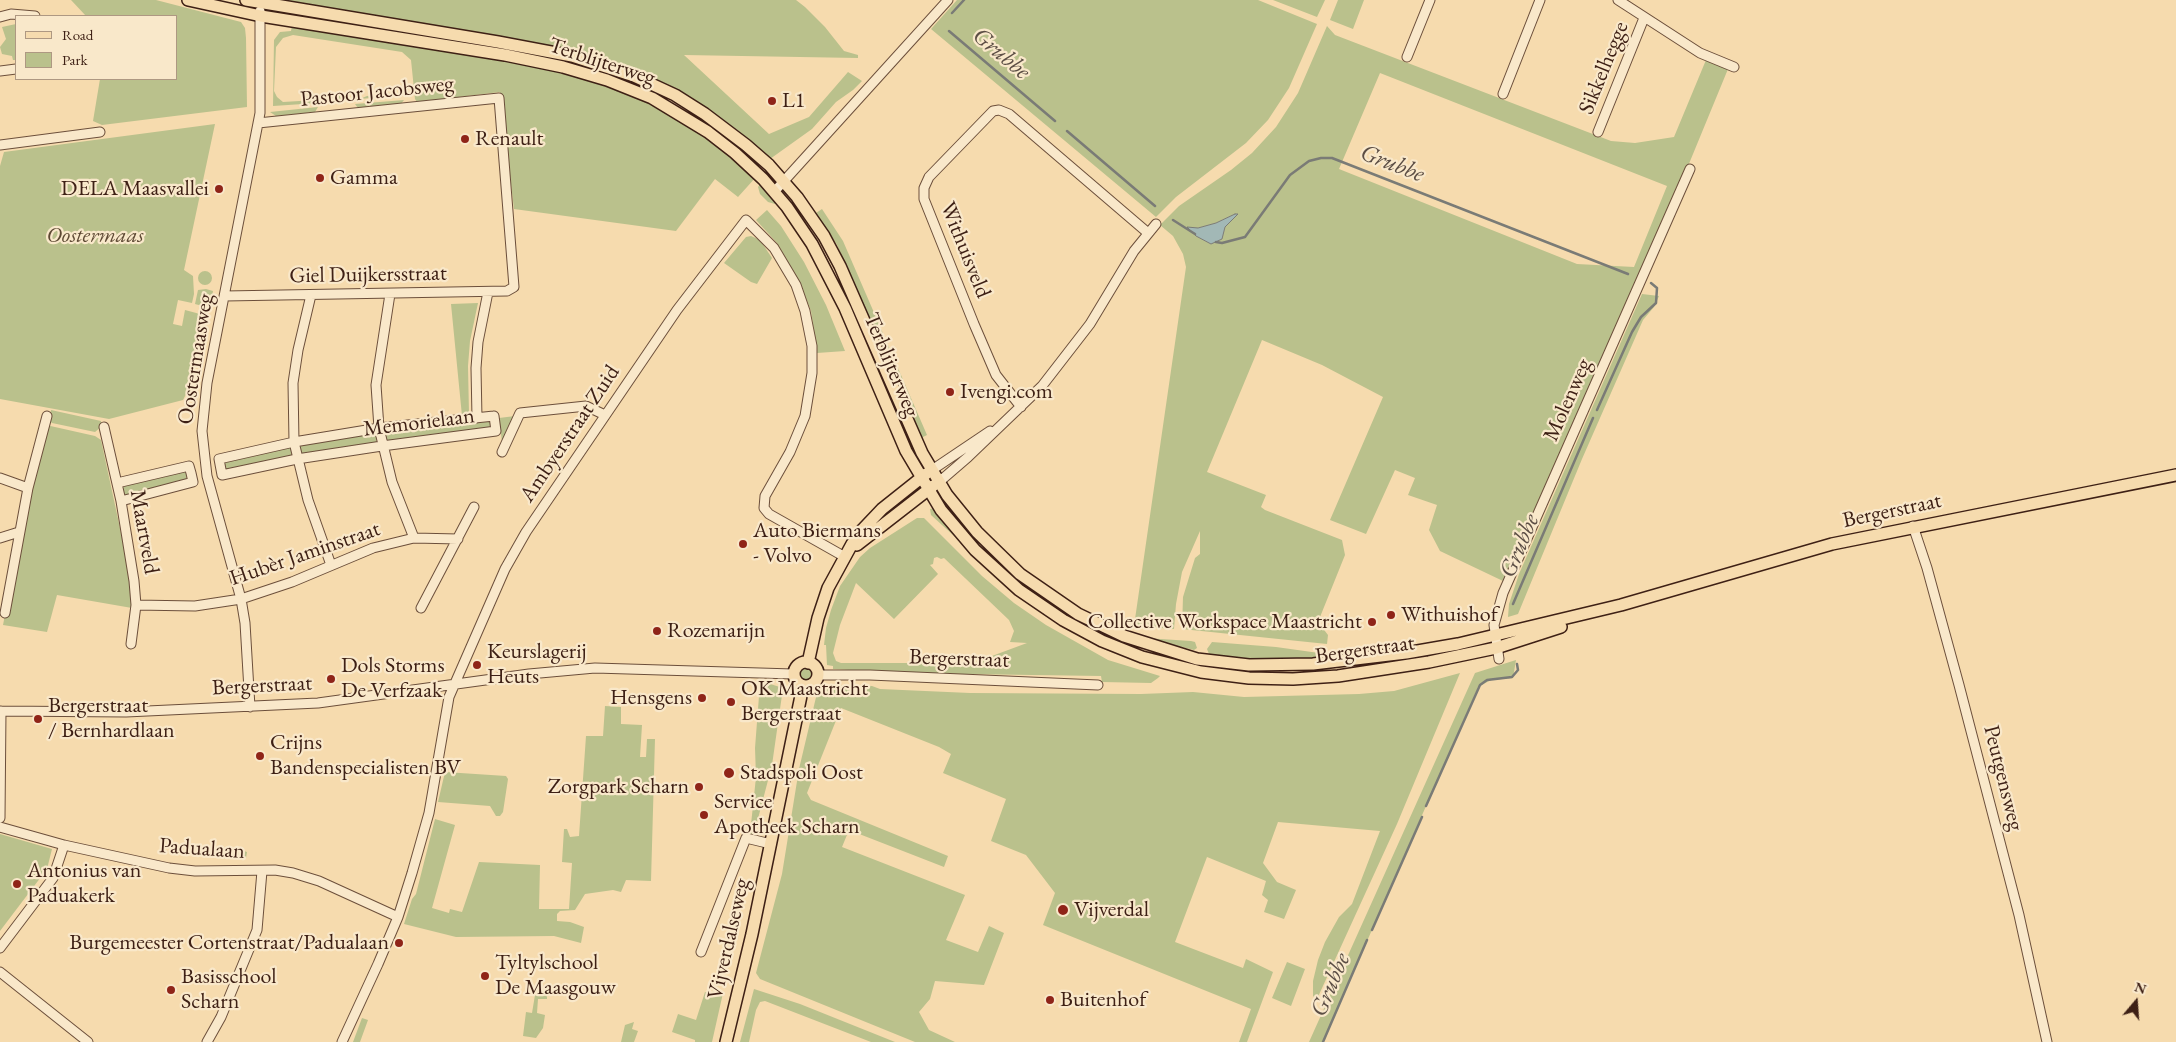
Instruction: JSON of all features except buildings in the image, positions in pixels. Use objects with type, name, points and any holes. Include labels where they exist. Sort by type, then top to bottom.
[{"type":"main road","name":"Terblijterweg","points":[[188,0],[261,16],[505,55],[563,68],[607,80],[652,98],[694,122],[735,153],[774,192],[797,221],[828,272],[890,417],[921,478],[941,510],[974,550],[1004,578],[1031,599],[1088,634],[1122,650],[1167,664]]},
{"type":"main road","name":"Terblijterweg","points":[[246,0],[572,56],[615,68],[655,85],[705,114],[746,145],[783,181],[810,216],[840,266],[911,430],[932,470],[959,510],[987,544],[1034,584],[1068,608],[1124,636],[1170,652]]},
{"type":"main road","points":[[808,663],[821,608],[832,578],[845,556],[869,522],[932,470]]},
{"type":"main road","name":"Bergerstraat","points":[[1167,664],[1220,676],[1293,679],[1338,676],[1399,667],[1497,648],[1543,629],[1792,554],[1913,526],[2176,475]]},
{"type":"main road","points":[[845,556],[875,529],[939,482]]},
{"type":"main road","name":"Bergerstraat","points":[[1170,652],[1228,664],[1293,666],[1406,653],[1497,648]]},
{"type":"main road","points":[[808,663],[815,667],[818,675],[814,683],[803,686],[796,682],[793,674],[798,665],[808,663]]},
{"type":"main road","name":"Vijverdalseweg","points":[[726,1042],[803,686]]},
{"type":"street","points":[[774,192],[948,0]]},
{"type":"street","points":[[1407,57],[1430,0]]},
{"type":"street","points":[[1503,94],[1540,0]]},
{"type":"street","points":[[1618,0],[1700,53],[1734,67]]},
{"type":"street","name":"Oostermaasweg","points":[[250,707],[247,637],[241,598],[214,503],[202,444],[204,405],[258,123],[261,96],[260,1]]},
{"type":"street","points":[[0,17],[11,14],[23,15]]},
{"type":"street","name":"Sikkelhegge","points":[[1598,132],[1644,18]]},
{"type":"street","points":[[0,71],[15,69]]},
{"type":"street","name":"Pastoor Jacobsweg","points":[[258,123],[499,98],[514,282],[514,287],[511,290]]},
{"type":"street","name":"Withuisveld","points":[[1021,407],[996,375],[970,316],[924,199],[924,188],[928,177],[993,110],[999,110],[1009,114],[1148,233]]},
{"type":"street","points":[[0,145],[100,132]]},
{"type":"street","name":"Molenweg","points":[[1497,648],[1494,624],[1503,593],[1690,169]]},
{"type":"street","name":"Ambyerstraat Zuid","points":[[342,1042],[398,917],[429,813],[448,702],[488,604],[517,546],[604,415],[688,294],[746,220],[774,248],[796,285],[805,311],[812,346],[812,373],[805,416],[795,443],[765,496],[764,508],[769,514],[845,556]]},
{"type":"street","points":[[939,482],[1042,386],[1079,339],[1130,258],[1156,224]]},
{"type":"street","name":"Giel Duijkersstraat","points":[[225,296],[488,292],[511,290]]},
{"type":"street","points":[[477,418],[476,368],[478,342],[488,292]]},
{"type":"street","points":[[390,294],[378,359],[376,385],[379,428],[392,482],[414,538]]},
{"type":"street","points":[[311,295],[298,350],[293,384],[294,442],[308,500],[331,564]]},
{"type":"street","points":[[502,452],[520,413],[586,406],[604,415]]},
{"type":"street","points":[[4,613],[28,488],[47,416]]},
{"type":"street","name":"Memorielaan","points":[[494,416],[496,431],[382,446],[222,474],[219,459],[294,442],[379,428],[477,418],[494,416]]},
{"type":"street","name":"Maartveld","points":[[104,427],[131,553],[136,605],[131,644]]},
{"type":"street","points":[[932,470],[978,437],[996,428]]},
{"type":"street","points":[[117,483],[189,466],[191,473],[192,482],[121,501]]},
{"type":"street","points":[[0,478],[28,488]]},
{"type":"street","points":[[421,608],[474,507]]},
{"type":"street","name":"Peutgensweg","points":[[1913,526],[1927,568],[2019,915],[2047,1042]]},
{"type":"street","points":[[0,538],[19,532]]},
{"type":"street","name":"Hubèr Jaminstraat","points":[[136,605],[195,606],[241,598],[292,582],[331,564],[373,548],[414,538],[458,540]]},
{"type":"street","name":"Bergerstraat","points":[[0,711],[126,712],[318,704],[529,674],[595,668],[793,674]]},
{"type":"street","name":"Bergerstraat","points":[[818,675],[870,675],[1098,685]]},
{"type":"street","points":[[0,711],[0,818]]},
{"type":"street","name":"Padualaan","points":[[0,827],[64,845],[195,871],[284,871],[311,878],[398,917]]},
{"type":"street","name":"Vijverdalseweg","points":[[701,952],[746,838],[770,844]]},
{"type":"street","points":[[0,948],[53,878],[64,845]]},
{"type":"street","points":[[207,1042],[221,1016],[257,930],[262,871]]},
{"type":"street","points":[[0,972],[88,1042]]},
{"type":"green space","points":[[71,0],[156,0],[241,22],[245,28],[246,38],[247,107],[102,125],[93,121],[100,80],[178,80],[178,15],[85,15]]},
{"type":"green space","points":[[287,0],[796,0],[825,27],[844,51],[858,55],[858,58],[684,55],[769,134],[809,117],[848,72],[862,81],[836,102],[812,129],[770,159],[736,129],[733,131],[628,71],[291,5]]},
{"type":"green space","points":[[957,0],[1258,0],[1317,24],[1289,88],[1268,120],[1246,143],[1176,197],[1156,217],[931,29]]},
{"type":"green space","points":[[1273,0],[1325,0],[1317,17]]},
{"type":"green space","points":[[1338,0],[1364,0],[1353,29],[1330,20]]},
{"type":"green space","points":[[15,24],[15,60],[13,60],[12,56],[2,54],[0,47],[6,39],[2,27]]},
{"type":"green space","points":[[292,25],[496,57],[600,81],[649,100],[714,141],[756,177],[738,197],[715,179],[676,231],[514,209],[500,92],[417,102],[415,99],[411,60],[402,52],[293,35],[283,38],[276,47],[274,91],[283,102],[316,100],[318,103],[273,106],[274,40],[280,32],[291,31]]},
{"type":"green space","points":[[1327,26],[1335,35],[1611,141],[1635,143],[1674,137],[1706,60],[1728,69],[1679,188],[1503,581],[1440,551],[1429,530],[1437,505],[1408,495],[1415,478],[1395,470],[1366,534],[1330,520],[1383,397],[1322,365],[1262,340],[1207,472],[1266,495],[1261,507],[1265,510],[1342,540],[1345,555],[1318,622],[1328,635],[1327,644],[1182,629],[1183,597],[1195,558],[1200,554],[1200,531],[1182,572],[1174,629],[1134,626],[1186,267],[1183,254],[1173,236],[1160,225],[1179,206],[1252,153],[1276,127],[1298,93]],"holes":[[[1380,73],[1667,186],[1634,267],[1577,264],[1339,169]],[[1235,214],[1225,227],[1222,239],[1211,244],[1196,236],[1188,228],[1198,228],[1216,223]]]},
{"type":"green space","points":[[343,93],[344,101],[328,102],[327,94]]},
{"type":"green space","points":[[392,93],[401,95],[360,99],[367,96]]},
{"type":"green space","points":[[404,100],[400,105],[358,108],[355,104]]},
{"type":"green space","points":[[318,107],[315,112],[276,116],[270,112]]},
{"type":"green space","name":"Oostermaas","points":[[215,124],[184,270],[193,276],[194,294],[192,303],[178,300],[173,324],[182,326],[185,310],[200,314],[199,329],[186,394],[183,400],[109,419],[0,399],[0,166],[4,152]]},
{"type":"green space","points":[[761,183],[778,202],[775,204],[768,202],[760,194],[758,187]]},
{"type":"green space","points":[[822,209],[843,241],[927,435],[921,438],[837,245],[816,213]]},
{"type":"green space","points":[[767,210],[781,226],[804,262],[826,305],[845,351],[817,353],[811,311],[799,281],[777,243],[756,220]]},
{"type":"green space","points":[[751,236],[760,240],[772,258],[757,284],[751,282],[724,263],[746,237]]},
{"type":"green space","points":[[205,271],[210,273],[212,278],[210,283],[205,285],[200,283],[198,278],[200,273]]},
{"type":"green space","points":[[206,289],[213,291],[210,308],[195,304],[198,290]]},
{"type":"green space","points":[[1642,294],[1659,296],[1654,307],[1643,320],[1582,459],[1518,614],[1508,617],[1509,604],[1519,574]]},
{"type":"green space","points":[[478,303],[470,341],[468,366],[469,414],[462,416],[451,304]]},
{"type":"green space","points":[[51,410],[101,421],[101,427],[95,432],[52,423],[49,420]]},
{"type":"green space","points":[[515,416],[502,442],[499,418]]},
{"type":"green space","points":[[488,420],[492,425],[491,429],[386,443],[384,431]]},
{"type":"green space","points":[[46,425],[95,436],[101,440],[131,579],[132,608],[57,595],[47,632],[3,625],[21,532]]},
{"type":"green space","points":[[375,432],[377,444],[300,456],[299,445]]},
{"type":"green space","points":[[291,446],[292,458],[227,471],[222,463],[225,459]]},
{"type":"green space","points":[[185,471],[187,478],[184,482],[124,496],[121,484]]},
{"type":"green space","points":[[934,508],[964,545],[931,515],[930,509]]},
{"type":"green space","points":[[917,518],[924,518],[982,576],[1014,603],[1046,625],[1108,660],[1160,676],[1151,683],[1102,682],[1101,676],[895,673],[833,669],[833,666],[827,665],[826,645],[824,645],[831,610],[840,586],[860,557],[870,548]],"holes":[[[934,558],[944,558],[1009,620],[1014,631],[1010,642],[1027,643],[973,663],[841,663],[836,661],[833,653],[840,625],[856,583],[894,619],[938,574],[930,565],[933,564]]]},
{"type":"green space","points":[[1145,638],[1191,641],[1195,642],[1197,648],[1194,650]]},
{"type":"green space","points":[[1212,642],[1276,647],[1319,653],[1321,655],[1319,658],[1304,659],[1248,659],[1209,654],[1207,649]]},
{"type":"green space","points":[[1516,660],[1513,678],[1491,680],[1478,687],[1323,1042],[1309,1042],[1475,673]]},
{"type":"green space","points":[[805,666],[813,674],[805,682],[797,674]]},
{"type":"green space","name":"Vijverdal","points":[[1460,673],[1397,824],[1317,999],[1313,996],[1313,981],[1318,960],[1325,942],[1339,917],[1352,904],[1380,831],[1278,822],[1263,863],[1277,882],[1296,890],[1284,919],[1264,912],[1268,900],[1262,895],[1266,881],[1207,857],[1175,942],[1243,968],[1246,959],[1273,972],[1247,1042],[1239,1042],[1251,1009],[1043,925],[1055,893],[1026,855],[991,841],[1006,799],[943,773],[951,754],[939,747],[841,708],[807,793],[811,800],[948,856],[944,867],[849,830],[842,847],[965,895],[946,940],[978,952],[989,926],[1004,933],[984,985],[935,981],[930,999],[919,1012],[929,1030],[955,1042],[915,1042],[760,979],[756,973],[782,874],[799,769],[817,693],[822,686],[853,685],[872,686],[880,689],[970,693],[1141,694],[1193,692],[1244,697],[1359,694],[1394,691]]},
{"type":"green space","points":[[760,683],[783,688],[772,765],[754,834],[750,834],[756,777],[755,748]]},
{"type":"green space","points":[[605,706],[621,707],[621,724],[642,725],[640,757],[646,757],[647,739],[655,739],[651,881],[626,880],[621,892],[613,890],[585,894],[575,910],[560,911],[557,914],[557,921],[570,922],[584,927],[581,943],[554,936],[456,937],[404,924],[412,899],[416,894],[435,819],[455,825],[432,908],[449,913],[450,909],[462,912],[479,862],[540,865],[539,909],[569,909],[572,863],[562,862],[564,829],[567,829],[570,837],[579,836],[586,736],[603,736]]},
{"type":"green space","points":[[445,772],[506,776],[508,779],[503,812],[500,816],[496,816],[490,806],[438,802]]},
{"type":"green space","points":[[0,834],[52,849],[47,869],[0,931]]},
{"type":"green space","points":[[229,846],[247,852],[246,858],[224,859]]},
{"type":"green space","points":[[1287,962],[1305,969],[1291,1006],[1272,998]]},
{"type":"green space","points":[[544,989],[547,989],[547,999],[538,999],[537,1013],[545,1015],[543,1028],[536,1038],[523,1036],[526,1012],[532,1013],[535,995],[543,996]]},
{"type":"green space","points":[[713,989],[723,993],[712,1042],[695,1042],[695,1040],[672,1032],[678,1014],[696,1020],[705,992],[712,994]]},
{"type":"green space","points":[[754,989],[800,1004],[895,1042],[871,1042],[765,1001],[760,1002],[756,1010],[749,1042],[740,1042]]},
{"type":"green space","points":[[362,1018],[368,1020],[360,1042],[353,1042]]},
{"type":"green space","points":[[634,1022],[632,1029],[638,1031],[634,1042],[621,1042],[625,1025]]},
{"type":"water","points":[[1238,214],[1225,227],[1222,239],[1211,244],[1196,236],[1187,227],[1198,228],[1216,223]]},
{"type":"waterway","name":"Grubbe","points":[[952,13],[964,0]]},
{"type":"waterway","name":"Grubbe","points":[[949,31],[1055,121]]},
{"type":"waterway","name":"Grubbe","points":[[1067,131],[1155,206]]},
{"type":"waterway","name":"Grubbe","points":[[1216,242],[1222,243],[1245,237],[1290,175],[1309,161],[1332,158],[1628,274]]},
{"type":"waterway","name":"Grubbe","points":[[1173,220],[1195,234]]},
{"type":"waterway","name":"Grubbe","points":[[1597,410],[1632,332],[1641,317],[1656,303],[1657,288],[1651,283]]},
{"type":"waterway","name":"Grubbe","points":[[1513,604],[1593,418]]},
{"type":"waterway","name":"Grubbe","points":[[1426,806],[1480,685],[1487,680],[1512,677],[1518,670],[1517,664]]},
{"type":"waterway","name":"Grubbe","points":[[1372,930],[1422,817]]},
{"type":"waterway","name":"Grubbe","points":[[1323,1042],[1367,940]]},
{"type":"place","name":"L1","points":[[772,101]]},
{"type":"place","name":"Renault","points":[[465,139]]},
{"type":"place","name":"Gamma","points":[[320,178]]},
{"type":"place","name":"DELA Maasvallei","points":[[219,189]]},
{"type":"place","name":"Ivengi.com","points":[[950,392]]},
{"type":"place","name":"Auto Biermans - Volvo","points":[[743,544]]},
{"type":"place","name":"Withuishof","points":[[1391,615]]},
{"type":"place","name":"Collective Workspace Maastricht","points":[[1372,622]]},
{"type":"place","name":"Rozemarijn","points":[[657,631]]},
{"type":"place","name":"Keurslagerij Heuts","points":[[477,665]]},
{"type":"place","name":"Dols Storms De Verfzaak","points":[[331,679]]},
{"type":"place","name":"Hensgens","points":[[702,698]]},
{"type":"place","name":"OK Maastricht Bergerstraat","points":[[731,702]]},
{"type":"place","name":"Bergerstraat / Bernhardlaan","points":[[38,719]]},
{"type":"place","name":"Crijns Bandenspecialisten BV","points":[[260,756]]},
{"type":"place","name":"Stadspoli Oost","points":[[729,773]]},
{"type":"place","name":"Zorgpark Scharn","points":[[699,787]]},
{"type":"place","name":"Service Apotheek Scharn","points":[[704,815]]},
{"type":"place","name":"Antonius van Paduakerk","points":[[17,884]]},
{"type":"place","name":"Vijverdal","points":[[1063,910]]},
{"type":"place","name":"Burgemeester Cortenstraat/Padualaan","points":[[399,943]]},
{"type":"place","name":"Tyltylschool De Maasgouw","points":[[485,976]]},
{"type":"place","name":"Basisschool Scharn","points":[[171,990]]},
{"type":"place","name":"Buitenhof","points":[[1050,1000]]}]
